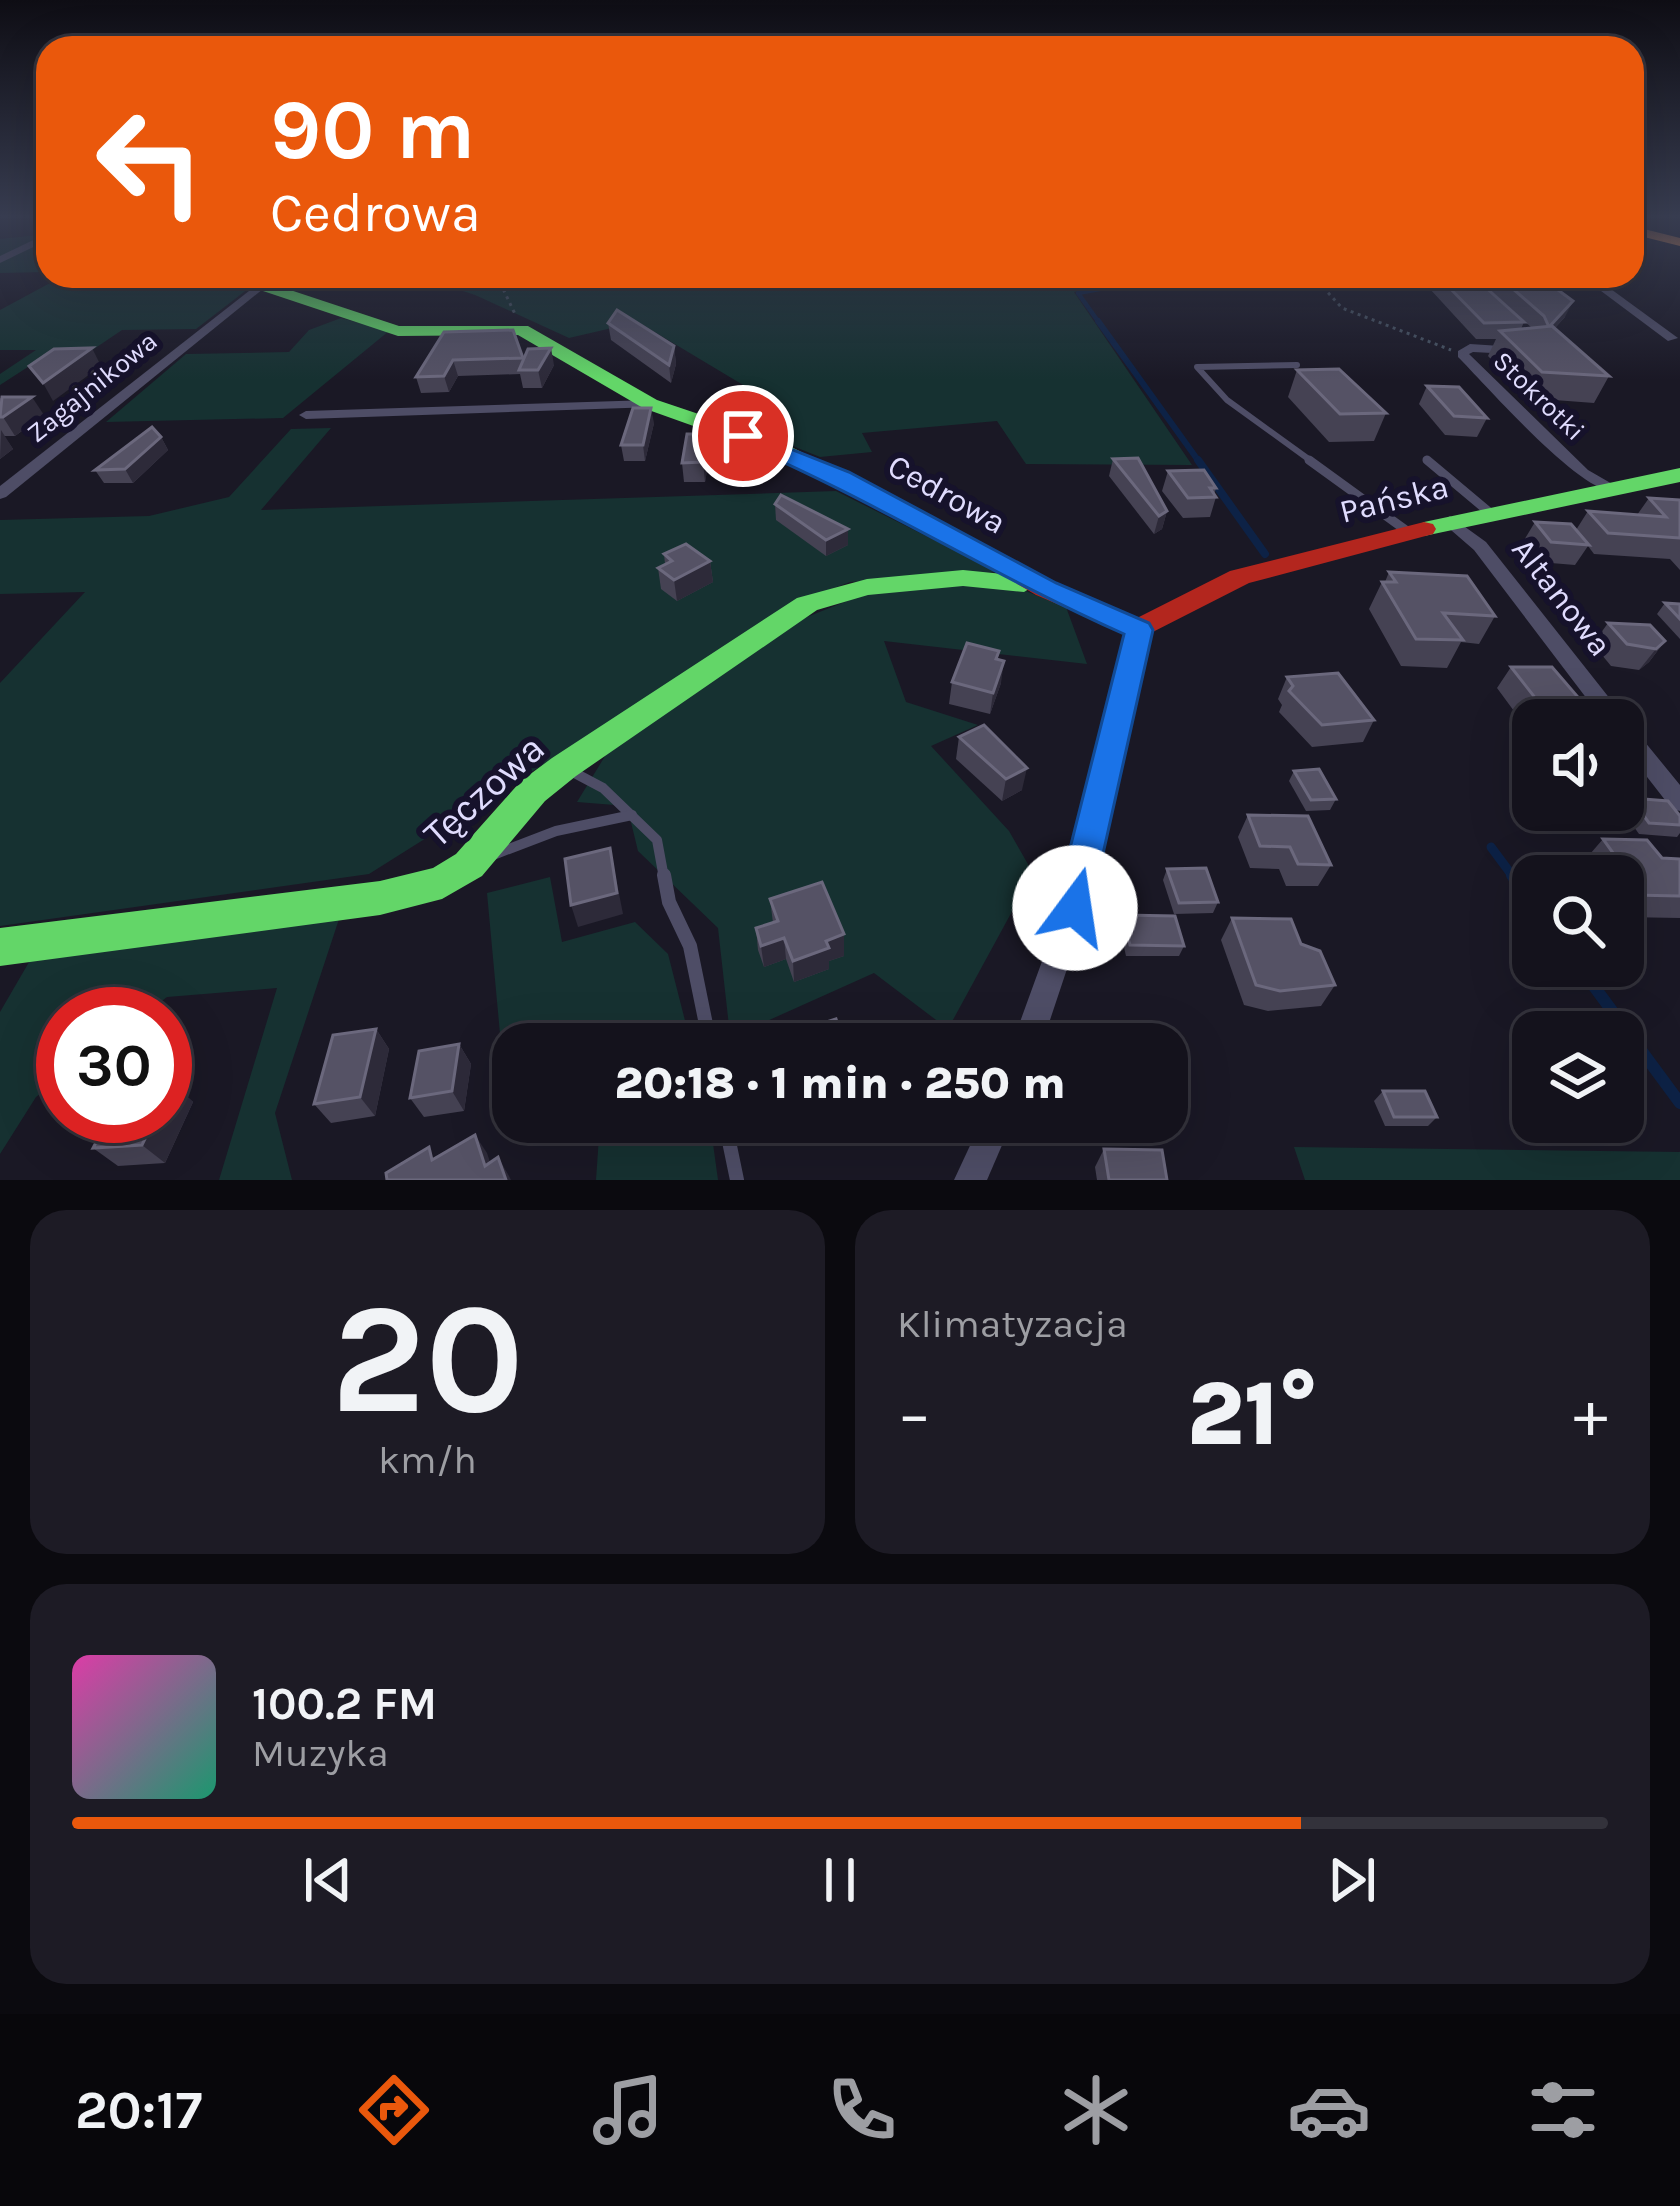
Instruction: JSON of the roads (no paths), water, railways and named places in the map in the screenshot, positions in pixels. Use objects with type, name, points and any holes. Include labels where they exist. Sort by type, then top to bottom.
[{"type":"street","name":"Zagajnikowa","points":[[0,494],[78,427],[260,288]]},
{"type":"street","name":"Cedrowa","points":[[287,288],[398,331],[522,330],[650,404],[774,447],[841,477],[1046,589],[1139,630]]},
{"type":"street","points":[[1603,288],[1672,338]]},
{"type":"street","name":"Stokrotki","points":[[1531,347],[1470,348],[1462,354],[1583,473],[1609,488]]},
{"type":"street","name":"Cedrowa","points":[[306,415],[650,404]]},
{"type":"street","name":"Pańska","points":[[1139,630],[1187,598],[1237,580],[1450,521],[1680,475]]},
{"type":"street","name":"Altanowa","points":[[1450,521],[1480,546],[1599,699]]},
{"type":"street","name":"Tęczowa","points":[[0,947],[380,898],[442,882],[469,865],[533,791],[564,767],[807,604],[867,586],[963,578],[1001,579],[1046,589]]},
{"type":"street","points":[[1034,1023],[1075,908],[1139,630]]},
{"type":"street","points":[[1644,757],[1680,802]]},
{"type":"street","points":[[970,1180],[987,1143]]},
{"type":"lane","points":[[1297,365],[1197,367],[1227,400],[1408,532]]},
{"type":"lane","points":[[1427,460],[1490,512]]},
{"type":"lane","points":[[564,767],[603,788],[657,840],[669,902],[690,946],[706,1023]]},
{"type":"lane","points":[[469,865],[556,831],[632,815]]},
{"type":"lane","points":[[729,1143],[737,1180]]},
{"type":"waterway","points":[[1100,324],[1078,293],[1105,288]]},
{"type":"waterway","points":[[1098,321],[1200,463]]},
{"type":"waterway","points":[[1198,460],[1265,554]]},
{"type":"waterway","points":[[1491,847],[1512,875]]},
{"type":"waterway","points":[[1594,987],[1680,1103]]}]
